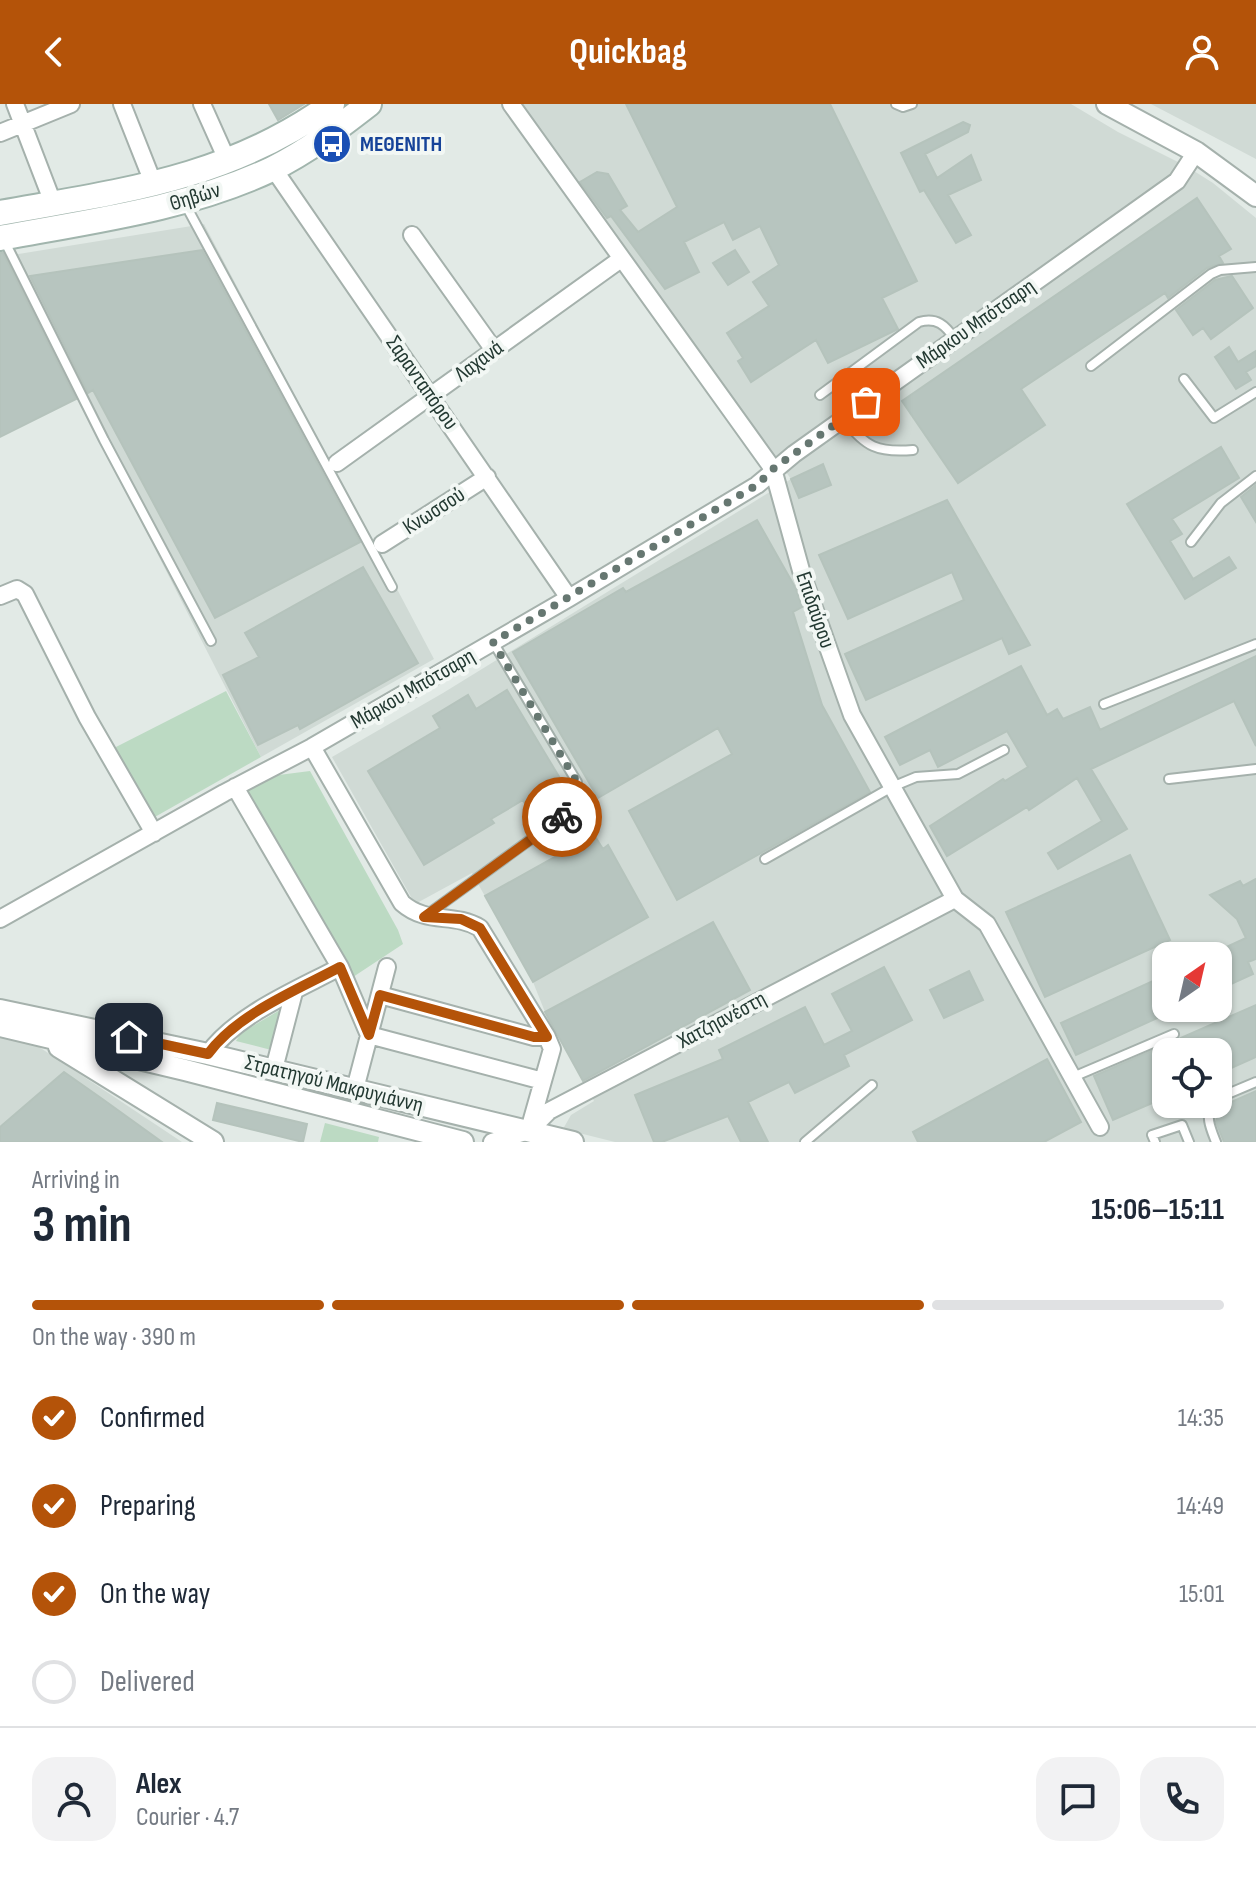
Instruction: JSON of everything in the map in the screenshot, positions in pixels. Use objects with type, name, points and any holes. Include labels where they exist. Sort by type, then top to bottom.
[{"type":"main road","name":"Θηβών","points":[[2,238],[183,201],[273,168],[315,144],[369,104]]},
{"type":"main road","name":"Θηβών","points":[[0,213],[154,185],[228,162],[272,142],[325,106]]},
{"type":"street","points":[[15,104],[53,203]]},
{"type":"street","points":[[0,133],[71,104]]},
{"type":"street","points":[[122,104],[154,185]]},
{"type":"street","points":[[202,104],[228,162]]},
{"type":"street","name":"Επιδαύρου","points":[[511,104],[773,469],[802,574],[850,710],[955,899],[987,924],[1100,1127]]},
{"type":"street","points":[[1107,104],[1196,152],[1256,196]]},
{"type":"street","name":"Μάρκου Μπότσαρη","points":[[0,919],[312,747],[757,485],[773,469],[1177,181],[1196,152]]},
{"type":"street","name":"Σαρανταπόρου","points":[[273,168],[569,598]]},
{"type":"street","points":[[412,235],[494,350]]},
{"type":"street","name":"Λαχανά","points":[[337,463],[621,259]]},
{"type":"street","name":"Κνωσσού","points":[[382,544],[487,477]]},
{"type":"street","points":[[0,596],[17,589],[25,594],[87,717],[154,833]]},
{"type":"street","points":[[312,747],[402,903],[412,913],[424,917],[461,919],[480,928],[547,1037],[552,1049],[527,1136]]},
{"type":"street","points":[[235,787],[340,967],[369,1035]]},
{"type":"street","name":"Χατζηανέστη","points":[[492,1142],[527,1136],[549,1111],[955,899]]},
{"type":"street","points":[[208,1054],[228,1030],[340,967]]},
{"type":"street","points":[[355,1089],[387,967]]},
{"type":"street","points":[[274,1069],[294,992]]},
{"type":"street","points":[[380,995],[534,1037],[547,1037]]},
{"type":"street","name":"Στρατηγού Μακρυγιάννη","points":[[4,1016],[208,1054],[355,1089],[527,1136],[573,1142]]},
{"type":"street","name":"Στρατηγού Μακρυγιάννη","points":[[4,1016],[38,1036],[185,1070],[427,1137],[463,1142]]},
{"type":"street","points":[[369,1035],[543,1081]]},
{"type":"street","points":[[38,1036],[213,1142]]},
{"type":"lane","points":[[896,104],[903,107],[912,104]]},
{"type":"lane","points":[[183,201],[392,587]]},
{"type":"lane","points":[[2,238],[104,440],[211,641]]},
{"type":"lane","points":[[1091,366],[1211,274],[1220,270],[1256,267]]},
{"type":"lane","points":[[820,395],[919,322],[929,319],[938,321],[955,339]]},
{"type":"lane","points":[[1184,379],[1214,418],[1256,392]]},
{"type":"lane","points":[[844,418],[855,432],[880,450],[913,450]]},
{"type":"lane","points":[[1191,542],[1221,503],[1256,476]]},
{"type":"lane","points":[[424,917],[563,816],[576,792],[577,782],[493,642]]},
{"type":"lane","points":[[1104,704],[1256,644]]},
{"type":"lane","points":[[765,859],[892,787],[916,777],[958,774],[1004,750]]},
{"type":"lane","points":[[1169,779],[1256,769]]},
{"type":"lane","points":[[1072,1077],[1174,1034]]},
{"type":"lane","points":[[1232,1092],[1256,1082]]},
{"type":"lane","points":[[805,1142],[872,1085]]},
{"type":"lane","points":[[1209,1118],[1216,1142]]},
{"type":"lane","points":[[1155,1142],[1152,1135],[1182,1125],[1189,1142]]},
{"type":"shaded area","points":[[520,104],[1071,104],[1186,166],[1213,183],[1256,218],[1256,1142],[615,1142],[563,1129],[571,1115],[594,1101],[472,873],[415,904],[332,757],[443,693],[791,479]]},
{"type":"shaded area","points":[[1151,104],[1256,104],[1256,159],[1237,149]]},
{"type":"shaded area","points":[[204,224],[434,659],[261,757],[78,398],[0,437],[0,257]]},
{"type":"shaded area","points":[[0,1036],[36,1045],[182,1142],[0,1142]]},
{"type":"green space","points":[[226,691],[261,757],[153,818],[114,748]]},
{"type":"green space","points":[[310,771],[403,944],[350,979],[243,792],[271,776]]},
{"type":"green space","points":[[285,1007],[279,1052],[236,1041],[241,1033]]},
{"type":"green space","points":[[325,1123],[379,1137],[378,1142],[320,1142]]},
{"type":"building","points":[[269,104],[304,104],[278,120]]},
{"type":"building","points":[[626,104],[830,104],[917,281],[882,298],[898,329],[828,363],[816,340],[751,382],[738,361],[743,358],[727,333],[769,306],[753,282],[779,265],[760,226],[733,240],[724,222],[684,242],[699,272],[665,289],[611,216],[607,218],[580,182],[597,172],[608,174],[627,206],[620,210],[638,232],[677,207]]},
{"type":"building","points":[[963,122],[970,125],[968,132],[925,154],[937,178],[971,155],[981,180],[948,195],[971,235],[956,243],[924,190],[920,192],[901,153]]},
{"type":"building","points":[[1197,198],[1231,249],[1219,256],[1223,263],[1207,268],[1168,298],[1165,293],[1021,389],[1045,425],[958,483],[902,401]]},
{"type":"building","points":[[202,250],[360,542],[215,618],[93,390],[88,393],[30,276]]},
{"type":"building","points":[[735,250],[749,272],[728,285],[713,263]]},
{"type":"building","points":[[0,253],[3,253],[76,399],[0,437]]},
{"type":"building","points":[[1232,276],[1253,308],[1211,339],[1203,328],[1193,335],[1176,310],[1215,280]]},
{"type":"building","points":[[1229,347],[1238,362],[1256,351],[1256,366],[1246,372],[1251,380],[1236,389],[1215,357]]},
{"type":"building","points":[[1221,447],[1239,478],[1172,519],[1182,534],[1170,541],[1193,579],[1229,557],[1236,568],[1185,599],[1127,504]]},
{"type":"building","points":[[823,464],[831,485],[799,498],[791,479]]},
{"type":"building","points":[[1256,485],[1256,522],[1241,497]]},
{"type":"building","points":[[947,500],[1030,645],[1009,654],[1002,638],[866,700],[845,654],[964,600],[952,572],[848,619],[819,555]]},
{"type":"building","points":[[757,520],[796,589],[802,607],[793,612],[822,705],[870,792],[677,900],[629,811],[732,754],[718,728],[598,798],[513,652],[623,588],[626,592]]},
{"type":"building","points":[[363,567],[418,663],[300,729],[298,725],[258,745],[223,675],[259,657],[245,633]]},
{"type":"building","points":[[1256,656],[1256,746],[1234,701],[1091,769],[1127,829],[1058,869],[1048,853],[1102,821],[1077,778],[1029,810],[1027,807],[947,856],[930,826],[1003,779],[1005,781],[1028,767],[1007,731],[938,767],[930,750],[900,765],[885,737],[1021,666],[1047,715],[1057,709],[1063,719],[1090,707],[1100,730]]},
{"type":"building","points":[[507,690],[564,785],[527,807],[523,800],[491,819],[494,823],[424,865],[368,771],[440,728],[433,716],[468,695],[476,709]]},
{"type":"building","points":[[594,835],[603,849],[608,845],[648,917],[533,982],[485,896]]},
{"type":"building","points":[[1130,855],[1170,940],[1152,942],[1152,948],[1045,997],[1006,912]]},
{"type":"building","points":[[1256,879],[1256,959],[1248,962],[1253,974],[1232,984],[1232,944],[1246,938],[1237,919],[1210,895],[1240,881],[1243,886]]},
{"type":"building","points":[[713,922],[750,990],[583,1081],[545,1012]]},
{"type":"building","points":[[884,967],[912,1020],[844,1055],[849,1066],[795,1093],[789,1082],[748,1102],[768,1142],[741,1142],[728,1116],[662,1142],[654,1142],[635,1095],[723,1059],[719,1050],[805,1007],[824,1045],[852,1031],[832,994]]},
{"type":"building","points":[[969,971],[983,1000],[944,1018],[930,990]]},
{"type":"building","points":[[1152,981],[1152,1020],[1076,1055],[1061,1023]]},
{"type":"building","points":[[1256,1005],[1256,1057],[1232,1068],[1232,1038],[1181,1038],[1217,1022],[1232,1022],[1232,1016]]},
{"type":"building","points":[[1152,1051],[1152,1103],[1113,1120],[1094,1076]]},
{"type":"building","points":[[1047,1059],[1081,1122],[1044,1142],[918,1142],[913,1132]]},
{"type":"building","points":[[64,1072],[162,1142],[0,1142],[0,1127]]},
{"type":"building","points":[[1256,1091],[1256,1142],[1224,1142],[1217,1118],[1232,1118],[1232,1102]]},
{"type":"building","points":[[217,1103],[307,1124],[303,1142],[213,1120]]},
{"type":"way so far","points":[[562,817],[572,804],[577,782],[493,642],[757,485],[773,469],[866,402]]},
{"type":"place","name":"ΜΕΘΕΝΙΤΗ","points":[[332,144]]},
{"type":"route","points":[[129,1037],[208,1054],[219,1039],[237,1024],[340,967],[369,1035],[380,995],[534,1037],[547,1037],[480,928],[461,919],[424,917],[562,817]]}]
